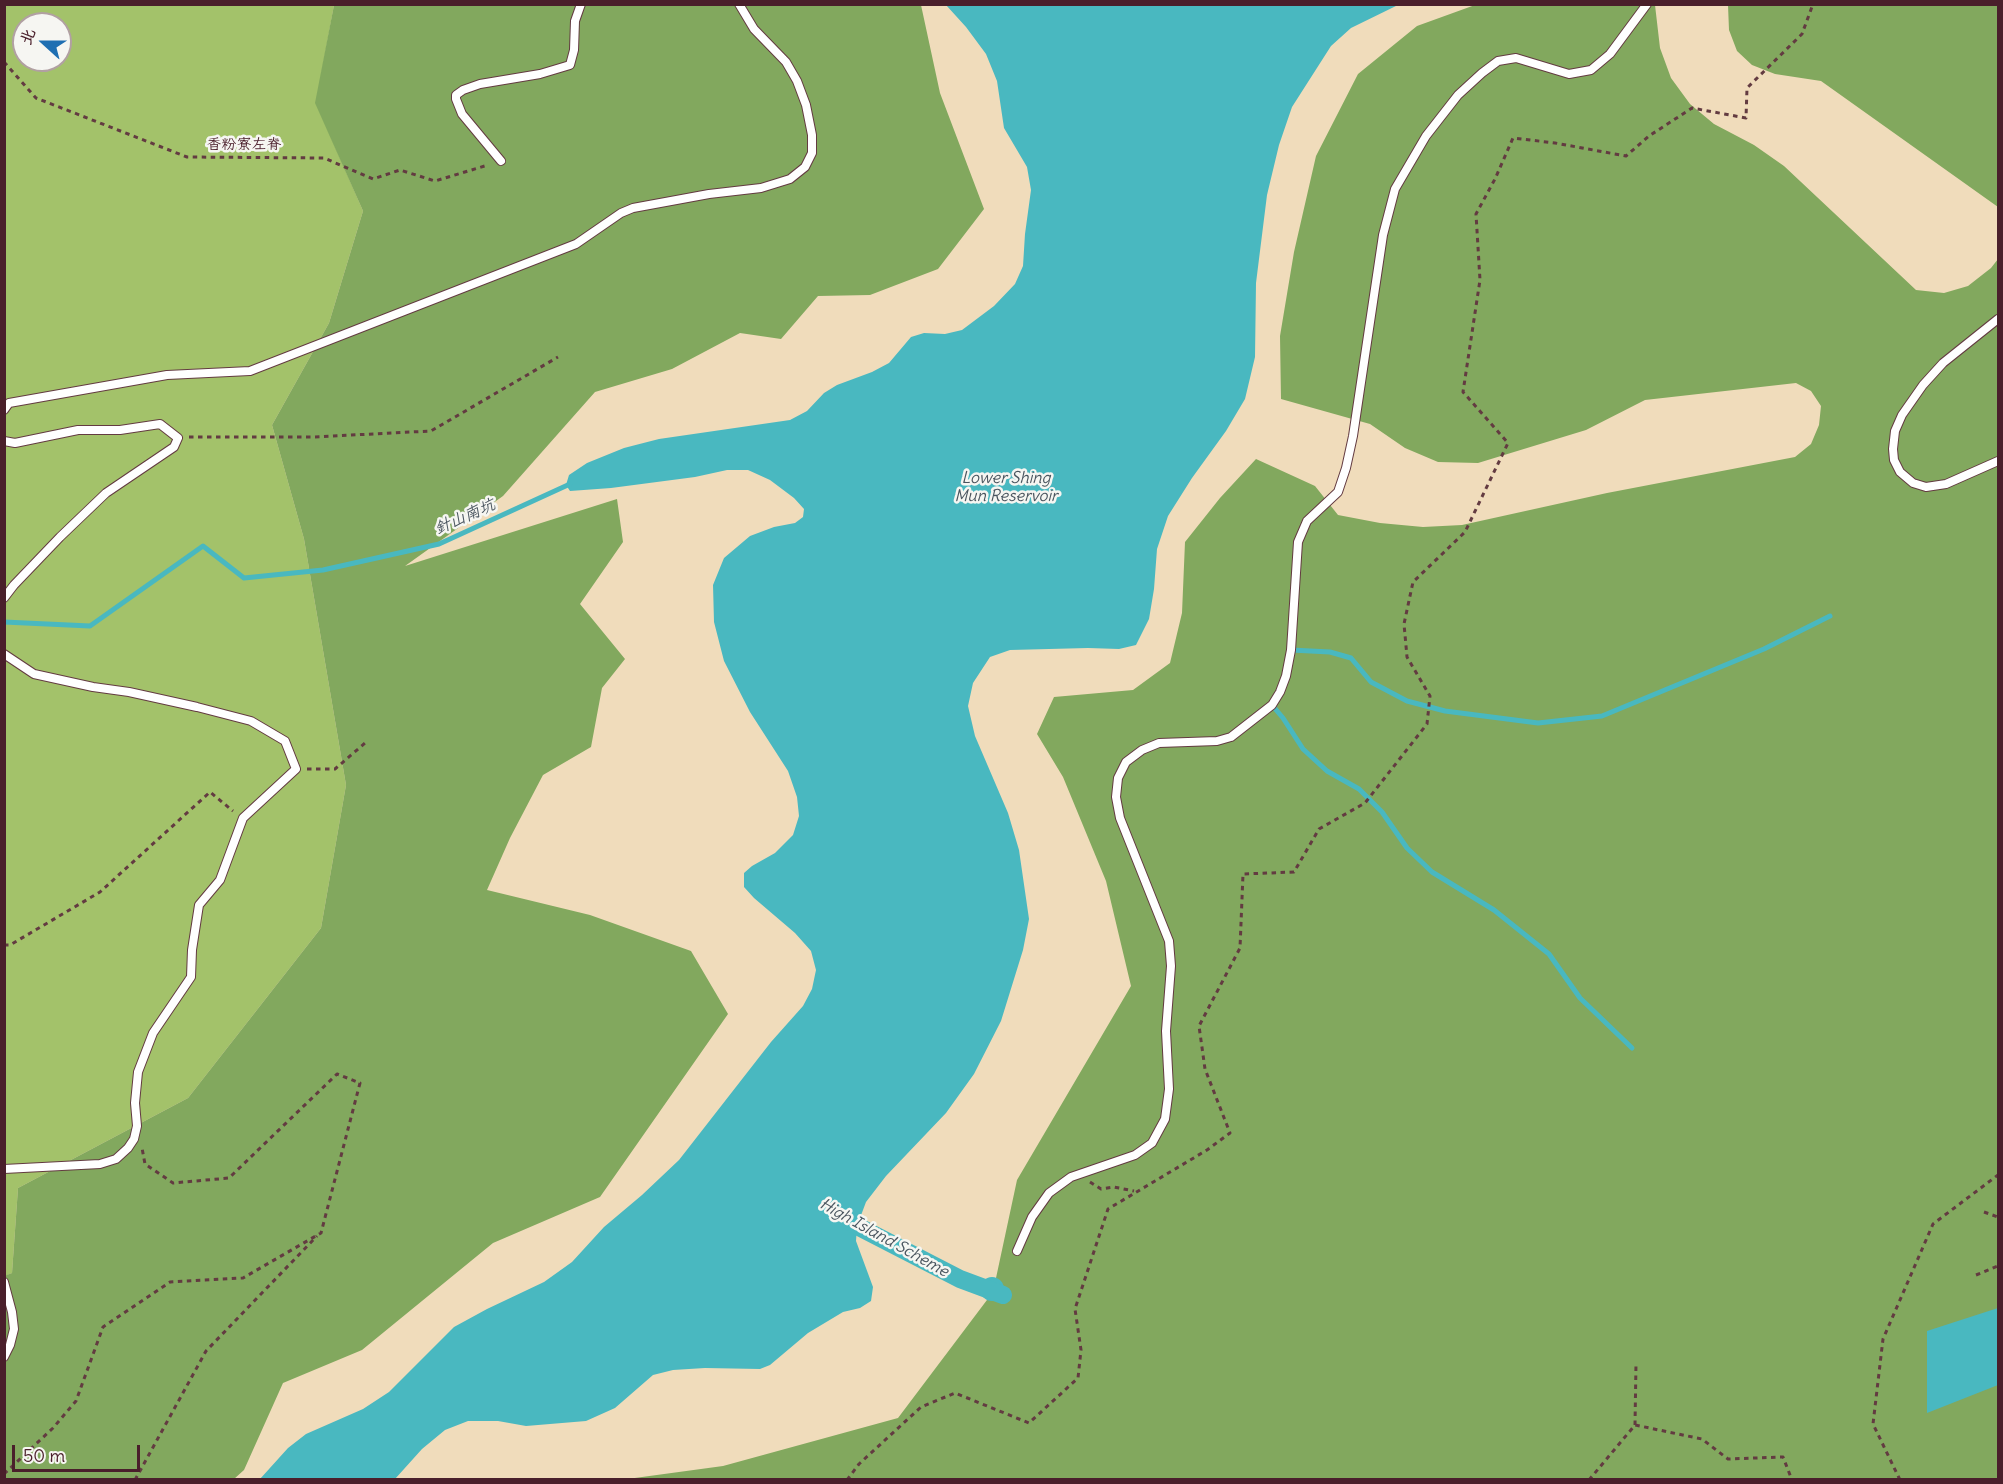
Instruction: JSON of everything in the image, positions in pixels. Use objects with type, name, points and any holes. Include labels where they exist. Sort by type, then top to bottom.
[{"type":"lane","points":[[501,161],[462,114],[456,95],[480,84],[540,74],[570,65],[574,50],[575,21],[581,4]]},
{"type":"lane","points":[[4,410],[9,403],[167,375],[250,370],[576,244],[621,213],[633,208],[709,194],[767,187],[790,179],[805,167],[812,153],[812,135],[806,105],[797,81],[786,62],[754,28],[739,4]]},
{"type":"lane","points":[[1017,1251],[1032,1217],[1049,1193],[1071,1177],[1135,1155],[1152,1143],[1165,1119],[1169,1089],[1166,1031],[1172,966],[1169,941],[1120,818],[1116,797],[1118,778],[1126,762],[1142,750],[1159,742],[1217,741],[1231,737],[1272,705],[1280,692],[1291,650],[1298,542],[1307,521],[1338,492],[1347,468],[1383,235],[1395,189],[1425,136],[1458,95],[1498,61],[1516,58],[1569,74],[1591,69],[1610,54],[1647,4]]},
{"type":"lane","points":[[1998,319],[1943,363],[1923,385],[1899,422],[1894,436],[1893,449],[1894,460],[1900,472],[1913,483],[1926,487],[1946,484],[1998,461]]},
{"type":"lane","points":[[4,441],[15,443],[78,430],[120,430],[160,424],[178,438],[174,447],[106,493],[60,537],[4,598]]},
{"type":"lane","points":[[4,654],[34,674],[197,707],[250,721],[285,741],[296,769],[243,818],[220,880],[198,905],[191,977],[153,1033],[138,1072],[137,1126],[134,1139],[128,1148],[116,1159],[106,1163],[4,1168]]},
{"type":"lane","points":[[4,1282],[14,1329],[4,1357]]},
{"type":"path","points":[[847,1479],[859,1464],[921,1407],[956,1393],[1029,1423],[1078,1378],[1081,1350],[1075,1309],[1108,1209],[1207,1150],[1230,1133],[1205,1069],[1199,1026],[1240,948],[1243,874],[1294,872],[1318,829],[1365,803],[1427,724],[1430,696],[1407,657],[1404,624],[1413,582],[1465,532],[1508,443],[1463,392],[1480,280],[1476,214],[1513,138],[1626,156],[1649,136],[1692,108],[1746,117],[1747,88],[1802,34],[1813,4]]},
{"type":"path","name":"香粉寮左脊","points":[[4,62],[36,98],[187,157],[324,158],[373,179],[400,170],[435,181],[501,161]]},
{"type":"path","points":[[178,438],[313,437],[431,431],[558,357]]},
{"type":"path","points":[[296,769],[334,769],[365,742]]},
{"type":"path","points":[[4,945],[10,945],[100,892],[210,792],[243,818]]},
{"type":"path","points":[[135,1479],[206,1352],[321,1233],[360,1083],[337,1074],[229,1178],[173,1183],[145,1164],[137,1126]]},
{"type":"path","points":[[1900,1479],[1873,1424],[1883,1339],[1933,1224],[1998,1175]]},
{"type":"path","points":[[1087,1180],[1101,1189],[1114,1187],[1136,1192]]},
{"type":"path","points":[[1984,1212],[1998,1217]]},
{"type":"path","points":[[4,1474],[53,1428],[76,1401],[103,1327],[170,1282],[243,1278],[321,1233]]},
{"type":"path","points":[[1976,1275],[1998,1266]]},
{"type":"path","points":[[1589,1479],[1635,1425],[1636,1363]]},
{"type":"path","points":[[1635,1425],[1702,1439],[1728,1459],[1783,1457],[1792,1479]]},
{"type":"green space","points":[[5,5],[334,5],[316,103],[363,211],[329,323],[272,425],[304,539],[346,785],[321,928],[188,1098],[18,1188],[12,1273],[5,1276]]},
{"type":"green space","points":[[334,5],[921,5],[940,93],[984,209],[938,269],[870,295],[818,296],[781,339],[740,333],[672,369],[595,392],[503,496],[405,566],[617,499],[623,542],[580,604],[625,659],[602,688],[591,747],[543,775],[510,838],[487,890],[590,915],[691,951],[728,1014],[600,1197],[493,1243],[362,1350],[283,1383],[244,1470],[234,1479],[5,1480],[4,1276],[12,1273],[18,1188],[188,1098],[321,928],[346,785],[304,539],[272,425],[329,323],[363,211],[315,103]]},
{"type":"green space","points":[[1475,5],[1655,5],[1660,48],[1671,78],[1690,104],[1714,124],[1754,145],[1784,166],[1916,290],[1944,293],[1968,286],[1991,268],[1998,259],[1998,1479],[620,1480],[723,1466],[898,1418],[993,1292],[1017,1180],[1131,986],[1106,881],[1063,777],[1037,734],[1054,697],[1133,690],[1170,663],[1182,613],[1185,542],[1220,498],[1256,459],[1315,486],[1338,515],[1380,523],[1423,527],[1462,525],[1607,493],[1795,457],[1811,444],[1819,425],[1821,406],[1811,391],[1796,383],[1645,400],[1586,430],[1478,463],[1438,462],[1405,448],[1370,424],[1281,399],[1280,336],[1294,252],[1316,156],[1358,74],[1417,26]]},
{"type":"green space","points":[[1728,5],[1998,5],[1998,207],[1821,81],[1775,74],[1752,65],[1737,51],[1729,30]]},
{"type":"water","name":"Lower Shing Mun Reservoir","points":[[946,5],[1398,5],[1351,28],[1331,46],[1292,107],[1279,145],[1267,195],[1256,283],[1255,357],[1245,399],[1168,516],[1157,549],[1149,619],[1136,645],[1119,649],[1010,650],[990,657],[973,683],[968,706],[975,736],[1008,813],[1019,850],[1029,919],[1023,950],[1001,1021],[974,1074],[946,1113],[886,1176],[866,1202],[857,1226],[856,1241],[873,1287],[871,1301],[860,1308],[843,1312],[808,1333],[770,1365],[760,1369],[673,1370],[653,1375],[615,1408],[586,1421],[526,1426],[498,1421],[468,1421],[445,1430],[422,1449],[395,1479],[260,1479],[288,1448],[306,1434],[363,1409],[389,1392],[454,1327],[544,1282],[572,1262],[604,1227],[679,1160],[771,1042],[803,1006],[812,989],[816,970],[811,951],[795,933],[744,887],[744,873],[775,853],[793,835],[799,816],[797,797],[788,771],[750,712],[724,661],[714,622],[713,585],[724,558],[750,536],[774,527],[795,523],[803,517],[804,509],[794,498],[770,480],[748,470],[727,470],[695,477],[611,488],[570,491],[566,485],[569,475],[587,463],[624,448],[659,439],[790,420],[807,411],[824,393],[837,385],[889,363],[911,337],[924,333],[945,334],[962,330],[994,306],[1015,284],[1023,266],[1031,190],[1027,167],[1004,128],[997,81],[986,54]]},
{"type":"water","points":[[992,1277],[1001,1280],[1004,1289],[1001,1298],[992,1301],[983,1298],[980,1289],[983,1280]]},
{"type":"water","points":[[1998,1308],[1998,1385],[1927,1413],[1927,1331]]},
{"type":"waterway","name":"針山南坑","points":[[4,622],[90,626],[203,546],[244,578],[323,570],[439,544],[570,484]]},
{"type":"waterway","points":[[1291,650],[1330,652],[1351,658],[1371,682],[1407,701],[1445,711],[1538,723],[1602,716],[1764,649],[1830,616]]},
{"type":"waterway","points":[[1272,705],[1303,749],[1327,771],[1359,789],[1382,812],[1407,848],[1432,872],[1494,910],[1549,954],[1580,998],[1632,1048]]},
{"type":"waterway","name":"High Island Scheme","points":[[836,1212],[857,1226],[960,1279],[1003,1295]]}]
